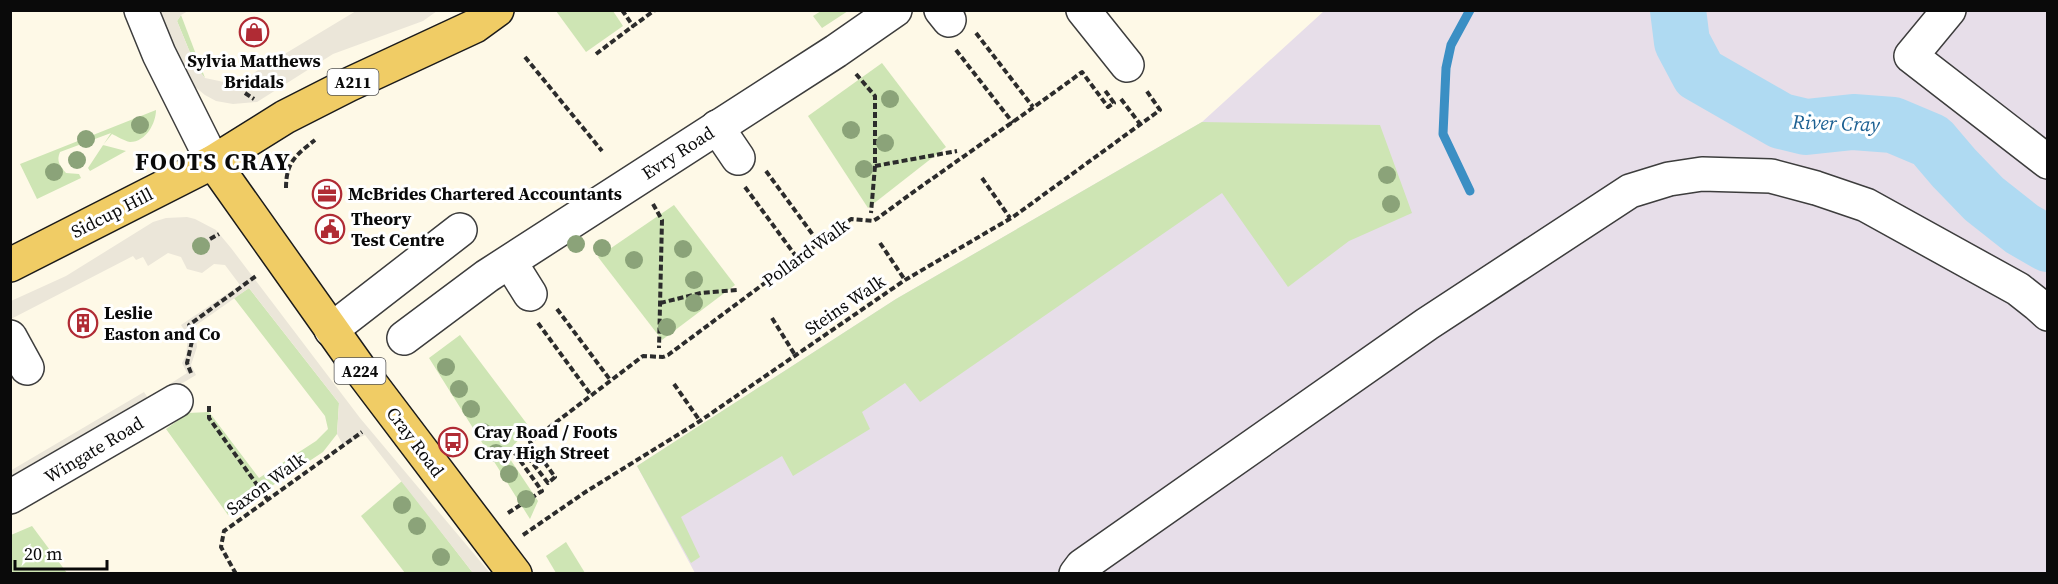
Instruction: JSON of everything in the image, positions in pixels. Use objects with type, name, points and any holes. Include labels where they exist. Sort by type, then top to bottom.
[{"type":"main road","name":"A211","points":[[213,162],[306,106],[480,16]]},
{"type":"main road","name":"Cray Road","points":[[213,162],[358,368],[499,552]]},
{"type":"main road","name":"Sidcup Hill","points":[[10,265],[213,162]]},
{"type":"street","points":[[141,10],[159,54],[213,162]]},
{"type":"street","name":"Evry Road","points":[[404,338],[510,262],[836,51],[895,10]]},
{"type":"street","points":[[1083,10],[1128,65]]},
{"type":"street","points":[[1949,10],[1911,56],[2048,162]]},
{"type":"street","points":[[717,128],[746,167]]},
{"type":"street","points":[[1076,573],[1427,324],[1630,191],[1669,179],[1702,174],[1771,176],[1866,205],[2018,289],[2048,314]]},
{"type":"street","points":[[331,330],[460,230]]},
{"type":"street","points":[[510,262],[537,303]]},
{"type":"street","points":[[10,337],[27,368]]},
{"type":"street","name":"Wingate Road","points":[[10,497],[82,471],[184,389]]},
{"type":"path","points":[[622,10],[633,26]]},
{"type":"path","points":[[596,54],[656,10]]},
{"type":"path","points":[[953,25],[1033,107]]},
{"type":"path","points":[[953,25],[1013,123]]},
{"type":"path","points":[[836,51],[875,96],[875,166],[871,213]]},
{"type":"path","points":[[525,57],[602,152]]},
{"type":"path","name":"Steins Walk","points":[[499,552],[587,491],[700,421],[905,280],[1010,218],[1160,110],[1128,65]]},
{"type":"path","name":"Pollard Walk","points":[[499,552],[542,491],[514,453],[521,448],[548,483],[555,477],[530,442],[549,426],[643,356],[663,357],[668,354],[851,219],[873,220],[878,218],[960,157],[983,144],[1065,84]]},
{"type":"path","points":[[1121,99],[1140,124]]},
{"type":"path","points":[[875,166],[957,151]]},
{"type":"path","points":[[286,188],[286,173],[291,160]]},
{"type":"path","points":[[746,167],[819,243]]},
{"type":"path","points":[[746,167],[798,259]]},
{"type":"path","points":[[982,178],[1010,218]]},
{"type":"path","points":[[638,179],[662,220],[659,348]]},
{"type":"path","points":[[210,239],[219,234]]},
{"type":"path","points":[[880,243],[905,280]]},
{"type":"path","points":[[184,389],[192,340],[189,325],[242,288],[279,255]]},
{"type":"path","points":[[660,303],[701,292],[737,290]]},
{"type":"path","points":[[537,303],[610,381]]},
{"type":"path","points":[[537,303],[591,395]]},
{"type":"path","points":[[772,318],[796,356]]},
{"type":"path","points":[[674,384],[700,421]]},
{"type":"path","points":[[208,400],[209,418],[268,500]]},
{"type":"path","name":"Saxon Walk","points":[[236,573],[221,547],[224,531],[362,432]]},
{"type":"shaded area","points":[[151,11],[188,11],[177,21],[196,67],[205,78],[238,85],[258,70],[356,11],[437,11],[423,21],[333,54],[257,102],[233,104],[216,101],[194,86]]},
{"type":"shaded area","points":[[1324,11],[2047,11],[2047,573],[695,573],[637,466],[896,299],[1202,122]]},
{"type":"shaded area","points":[[187,217],[216,230],[360,418],[490,573],[473,573],[365,435],[343,445],[337,434],[339,403],[249,288],[195,326],[197,347],[191,365],[196,375],[11,486],[10,471],[144,392],[148,398],[187,373],[182,363],[186,356],[188,336],[181,325],[240,285],[225,265],[214,264],[202,273],[187,269],[181,257],[168,253],[148,266],[143,257],[136,260],[133,256],[11,319],[11,301],[66,276],[153,222],[166,218]]},
{"type":"green space","points":[[556,11],[613,11],[623,26],[586,52]]},
{"type":"green space","points":[[821,11],[848,11],[822,28],[813,16]]},
{"type":"green space","points":[[181,15],[205,78],[196,67],[177,21]]},
{"type":"green space","points":[[882,63],[946,147],[868,208],[808,116]]},
{"type":"green space","points":[[156,110],[152,126],[141,139],[130,142],[112,134],[104,144],[111,133],[60,152],[60,166],[66,173],[79,174],[81,178],[37,199],[20,164]]},
{"type":"green space","points":[[1202,122],[1380,125],[1412,213],[1349,241],[1288,287],[1222,193],[920,402],[905,383],[862,412],[870,429],[793,476],[782,456],[681,517],[700,557],[691,563],[637,466],[896,299]]},
{"type":"green space","points":[[103,145],[126,151],[90,171],[88,168]]},
{"type":"green space","points":[[674,205],[735,285],[662,340],[598,257]]},
{"type":"green space","points":[[249,288],[339,403],[337,434],[323,452],[228,515],[166,429],[188,413],[209,412],[259,478],[316,441],[328,429],[325,416],[234,298]]},
{"type":"green space","points":[[460,335],[530,428],[506,453],[538,501],[530,519],[429,358]]},
{"type":"green space","points":[[402,481],[473,573],[405,573],[361,516]]},
{"type":"green space","points":[[32,526],[67,573],[11,573],[11,535]]},
{"type":"green space","points":[[566,542],[585,573],[556,573],[546,556]]},
{"type":"waterway","points":[[1470,10],[1451,45],[1446,68],[1443,134],[1470,191]]},
{"type":"waterway","name":"River Cray","points":[[1678,10],[1682,42],[1699,74],[1781,121],[1806,127],[1853,122],[1893,125],[1931,141],[1984,199],[2022,229],[2048,244]]},
{"type":"place","name":"Sylvia Matthews Bridals","points":[[254,32]]},
{"type":"place","name":"McBrides Chartered Accountants","points":[[327,194]]},
{"type":"place","name":"Theory Test Centre","points":[[330,229]]},
{"type":"place","name":"Leslie Easton and Co","points":[[83,323]]},
{"type":"place","name":"Cray Road / Foots Cray High Street","points":[[453,442]]},
{"type":"district","name":"FOOTS CRAY","points":[[213,162]]}]
